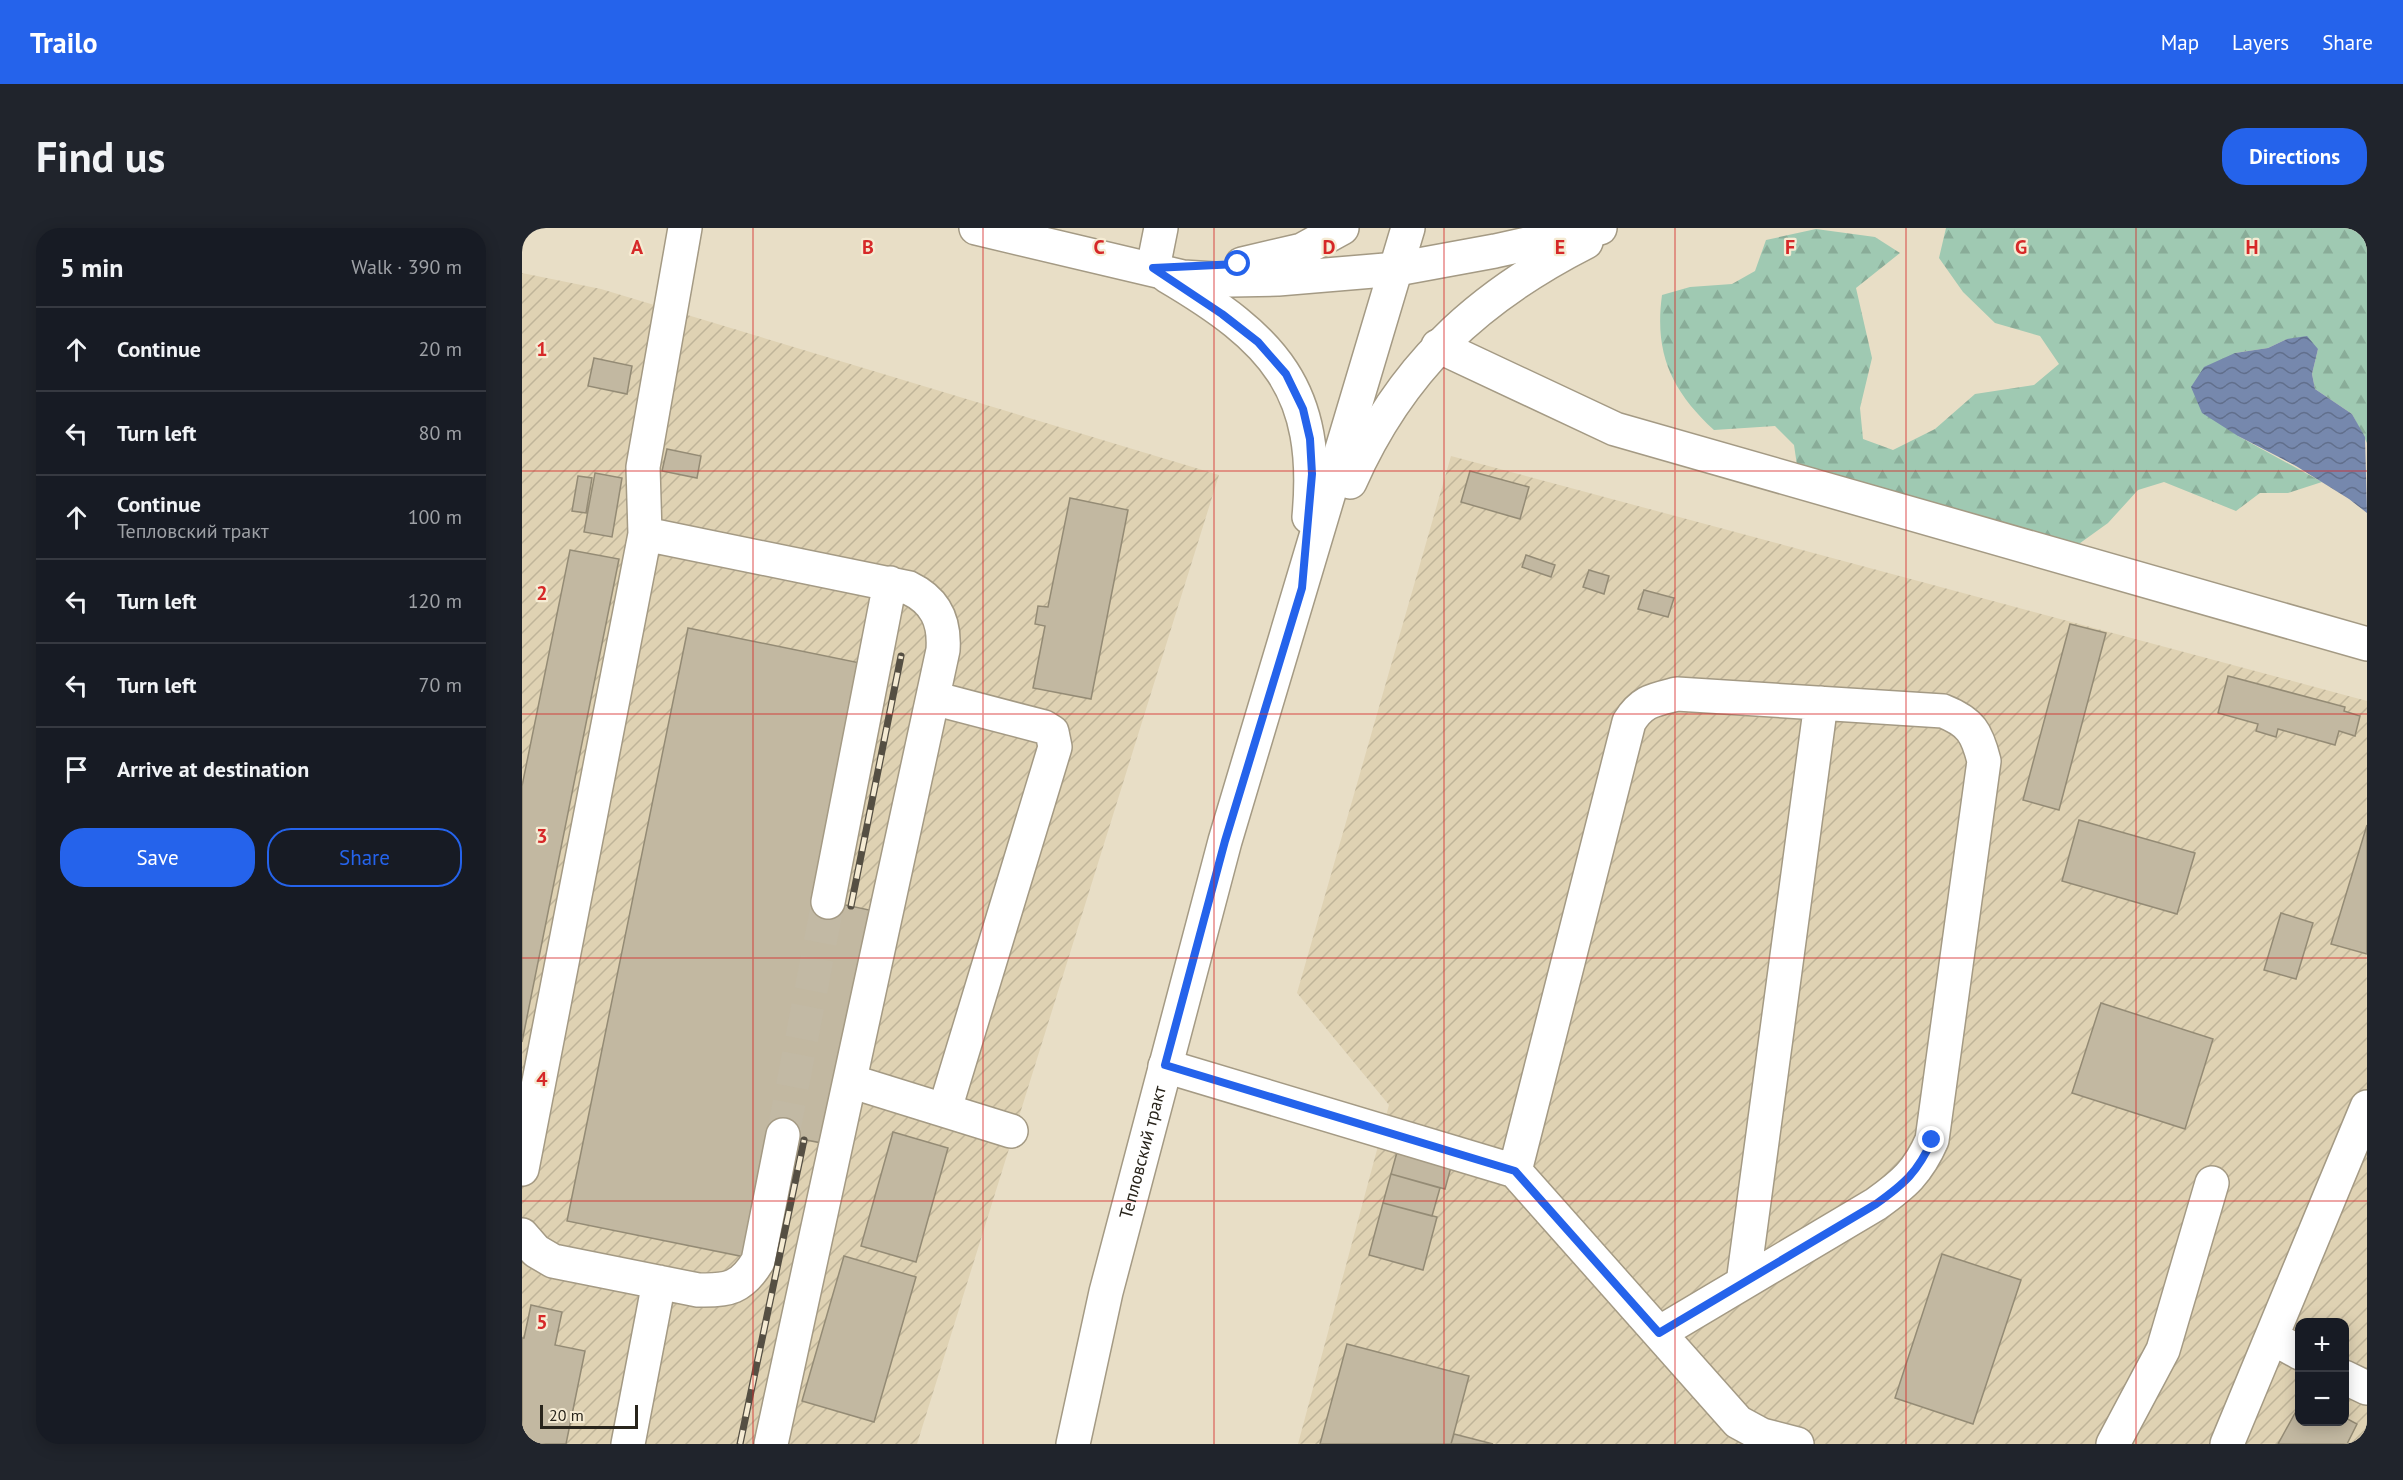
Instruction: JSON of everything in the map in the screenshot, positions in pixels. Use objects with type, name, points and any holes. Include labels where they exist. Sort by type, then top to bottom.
[{"type":"main road","points":[[522,1169],[645,534],[643,467],[685,228]]},
{"type":"main road","points":[[976,228],[1184,277],[1231,280],[1278,279],[1397,269],[1600,228]]},
{"type":"main road","points":[[1153,268],[1161,228]]},
{"type":"main road","points":[[1153,268],[1220,266],[1266,260],[1302,250],[1342,228]]},
{"type":"main road","points":[[1302,588],[1408,228]]},
{"type":"main road","points":[[1302,588],[1362,455],[1391,405],[1438,346],[1496,294],[1558,256],[1614,228]]},
{"type":"main road","points":[[1153,268],[1187,288],[1258,342],[1286,374],[1303,409],[1310,439],[1312,474],[1302,588]]},
{"type":"main road","points":[[1438,346],[1615,429],[2367,644]]},
{"type":"main road","points":[[645,534],[909,588],[924,595],[935,608],[941,619],[944,634],[933,698],[771,1444]]},
{"type":"main road","points":[[828,902],[891,584]]},
{"type":"main road","name":"Тепловский тракт","points":[[1073,1444],[1106,1292],[1165,1065],[1225,841],[1302,588]]},
{"type":"main road","points":[[1515,1171],[1629,723],[1638,708],[1655,699],[1677,694],[1943,711],[1961,718],[1978,737],[1984,761],[1932,1140],[1922,1163],[1905,1183],[1876,1204],[1659,1333]]},
{"type":"main road","points":[[933,698],[1044,727],[1052,732],[1055,747],[945,1109]]},
{"type":"main road","points":[[1743,1283],[1821,703]]},
{"type":"main road","points":[[1165,1065],[1515,1171],[1738,1422],[1762,1434],[1797,1444]]},
{"type":"main road","points":[[850,1081],[1011,1131]]},
{"type":"main road","points":[[2227,1444],[2286,1346],[2367,1107]]},
{"type":"main road","points":[[522,1235],[536,1251],[553,1261],[658,1282],[720,1291],[748,1278],[758,1261],[783,1135]]},
{"type":"main road","points":[[2113,1444],[2163,1350],[2212,1183]]},
{"type":"main road","points":[[628,1444],[658,1282]]},
{"type":"main road","points":[[2349,1379],[2367,1388]]},
{"type":"shaded area","points":[[522,273],[601,289],[1219,475],[917,1444],[522,1444]]},
{"type":"shaded area","points":[[1451,456],[2367,701],[2367,1444],[1298,1444],[1389,1105],[1297,993]]},
{"type":"green space","points":[[1946,228],[2367,228],[2367,443],[2352,414],[2315,389],[2312,374],[2318,349],[2287,339],[2268,348],[2235,353],[2238,436],[2322,482],[2288,493],[2260,493],[2236,511],[2164,482],[2138,490],[2108,523],[2076,546],[1798,472],[1794,445],[1775,426],[1714,430],[1687,401],[1677,386],[1669,370],[1661,336],[1662,295],[1690,287],[1732,284],[1755,271],[1766,240],[1816,229],[1875,237],[1900,253],[1856,288],[1872,358],[1860,408],[1863,439],[1893,450],[1935,429],[1975,394],[2034,385],[2059,364],[2040,336],[1995,323],[1963,292],[1939,258]]},
{"type":"water","points":[[2307,336],[2318,349],[2312,374],[2315,389],[2352,414],[2365,437],[2367,513],[2296,466],[2238,436],[2202,413],[2191,387],[2204,367],[2235,353],[2268,348],[2287,339]]},
{"type":"building","points":[[594,358],[632,366],[627,394],[588,386]]},
{"type":"building","points":[[667,449],[701,456],[697,478],[662,471]]},
{"type":"building","points":[[1470,471],[1529,487],[1520,519],[1461,502]]},
{"type":"building","points":[[595,473],[622,478],[612,537],[584,532]]},
{"type":"building","points":[[578,476],[592,478],[586,513],[572,511]]},
{"type":"building","points":[[1070,498],[1128,510],[1091,699],[1033,688],[1045,626],[1035,624],[1038,606],[1048,607]]},
{"type":"building","points":[[570,550],[619,559],[522,1042],[522,786]]},
{"type":"building","points":[[1526,555],[1555,565],[1551,577],[1522,567]]},
{"type":"building","points":[[1589,570],[1609,576],[1604,594],[1583,587]]},
{"type":"building","points":[[1644,590],[1674,598],[1668,617],[1638,609]]},
{"type":"building","points":[[2070,624],[2106,633],[2059,810],[2023,800]]},
{"type":"building","points":[[688,628],[865,664],[817,899],[874,911],[827,1144],[770,1133],[745,1257],[567,1221]]},
{"type":"building","points":[[2228,676],[2345,707],[2344,711],[2360,716],[2355,736],[2339,731],[2335,745],[2278,729],[2276,737],[2256,731],[2258,724],[2218,713]]},
{"type":"building","points":[[2079,820],[2195,853],[2177,914],[2062,881]]},
{"type":"building","points":[[2367,825],[2367,954],[2331,944]]},
{"type":"building","points":[[2281,913],[2313,923],[2296,979],[2264,970]]},
{"type":"building","points":[[2101,1003],[2213,1039],[2185,1129],[2072,1093]]},
{"type":"building","points":[[1405,1123],[1459,1138],[1445,1189],[1391,1174]]},
{"type":"building","points":[[893,1132],[948,1148],[916,1262],[861,1246]]},
{"type":"building","points":[[1391,1174],[1440,1188],[1432,1216],[1383,1203]]},
{"type":"building","points":[[1383,1203],[1437,1217],[1423,1270],[1369,1255]]},
{"type":"building","points":[[1942,1254],[2021,1280],[1973,1424],[1895,1398]]},
{"type":"building","points":[[844,1256],[916,1277],[874,1422],[802,1401]]},
{"type":"building","points":[[531,1305],[562,1312],[555,1345],[585,1351],[566,1444],[522,1444],[522,1338],[524,1338]]},
{"type":"building","points":[[1347,1344],[1469,1376],[1451,1444],[1320,1444]]},
{"type":"building","points":[[2295,1413],[2295,1426],[2349,1426],[2349,1420],[2357,1424],[2347,1444],[2278,1444]]},
{"type":"building","points":[[1454,1434],[1493,1444],[1451,1444]]},
{"type":"tunnel","points":[[783,1135],[828,902]]},
{"type":"railway","points":[[851,906],[901,656]]},
{"type":"railway","points":[[740,1444],[804,1140]]},
{"type":"route","points":[[1238,264],[1153,268],[1187,288],[1258,342],[1286,374],[1303,409],[1310,439],[1312,474],[1310,507],[1302,588],[1225,841],[1165,1065],[1515,1171],[1659,1333],[1876,1204],[1905,1183],[1922,1163],[1932,1140]]}]
